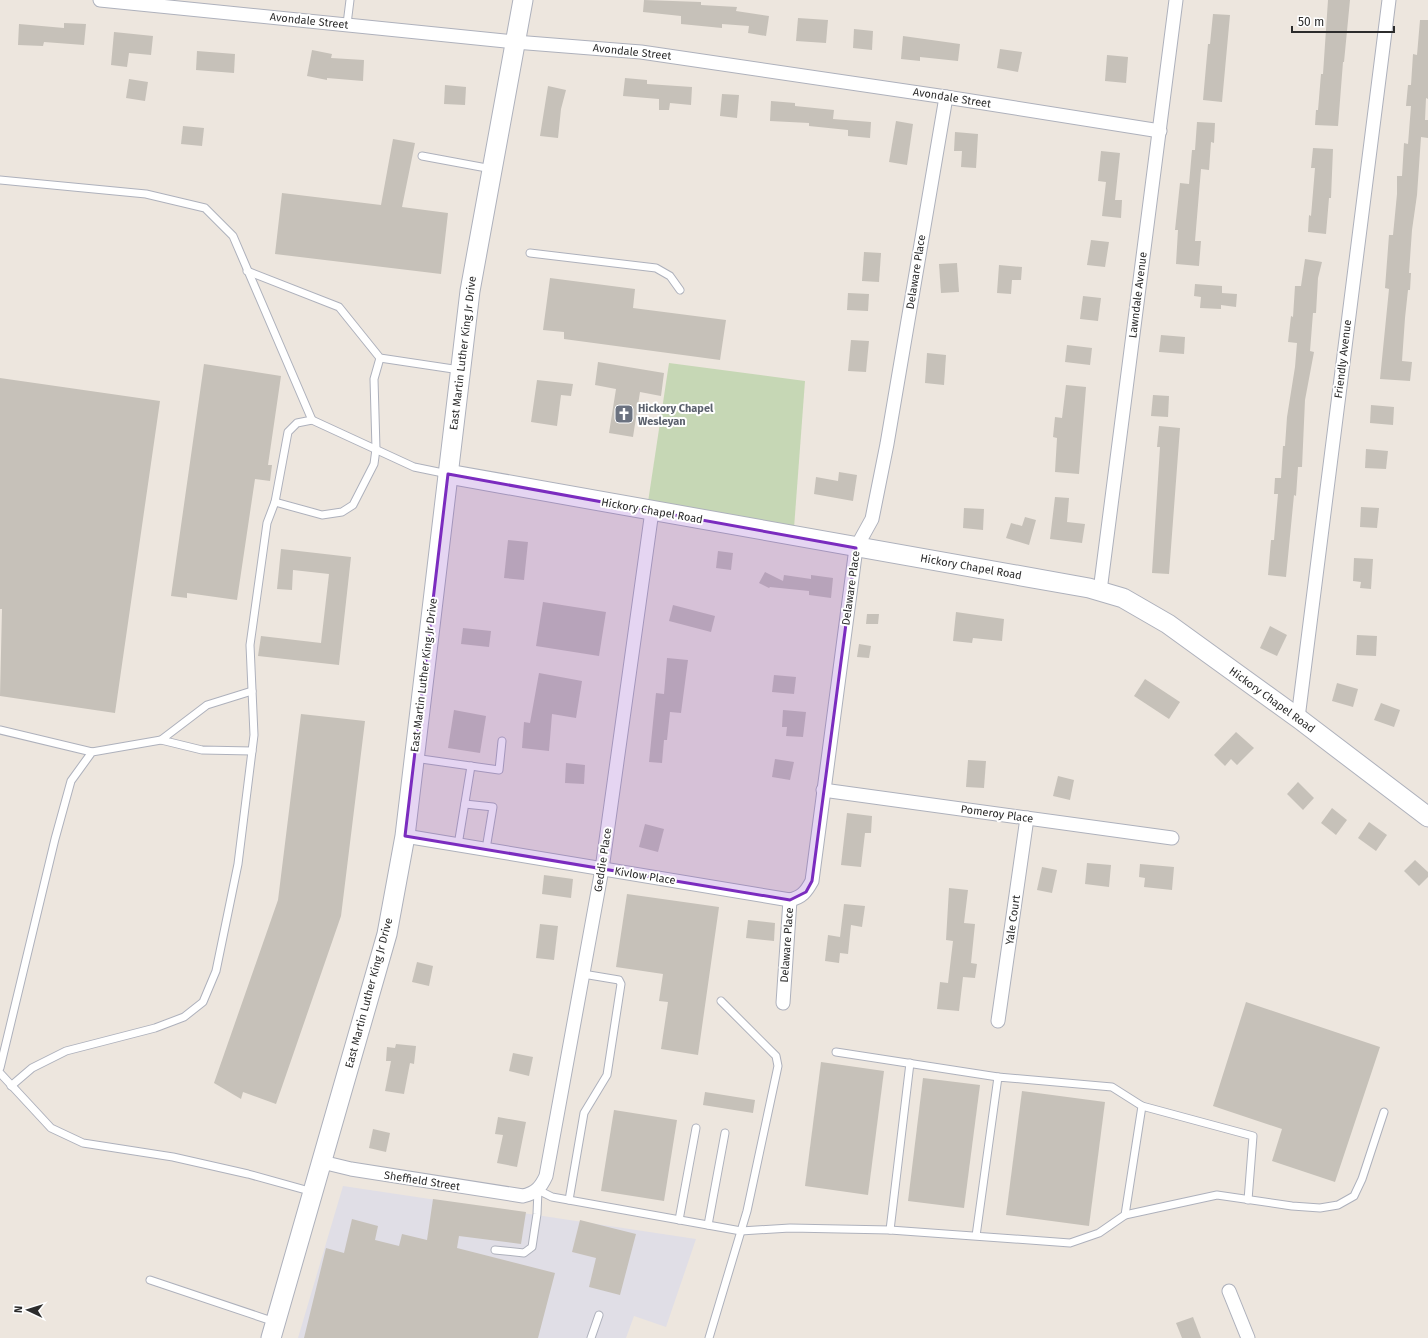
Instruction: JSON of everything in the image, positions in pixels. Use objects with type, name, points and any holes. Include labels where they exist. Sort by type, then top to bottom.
[{"type":"main road","name":"East Martin Luther King Jr Drive","points":[[273,1330],[387,934],[405,836],[470,291],[523,0]]},
{"type":"main road","name":"Hickory Chapel Road","points":[[448,474],[1100,591],[1123,598],[1168,624],[1298,718],[1428,817]]},
{"type":"street","name":"Avondale Street","points":[[100,0],[515,42],[641,52],[946,97],[1160,131]]},
{"type":"street","name":"Lawndale Avenue","points":[[1100,591],[1176,0]]},
{"type":"street","name":"Friendly Avenue","points":[[1298,718],[1389,0]]},
{"type":"street","name":"Delaware Place","points":[[783,1003],[790,900],[798,898],[806,892],[812,881],[856,548],[872,519],[887,444],[946,97]]},
{"type":"street","name":"Geddie Place","points":[[538,1190],[546,1176],[602,869],[652,510]]},
{"type":"street","name":"Pomeroy Place","points":[[823,790],[1172,838]]},
{"type":"street","name":"Yale Court","points":[[998,1021],[1027,818]]},
{"type":"street","name":"Kivlow Place","points":[[405,836],[790,900]]},
{"type":"street","name":"Sheffield Street","points":[[322,1162],[351,1170],[523,1196],[538,1190]]},
{"type":"street","points":[[1229,1291],[1248,1338]]},
{"type":"lane","points":[[347,24],[350,0]]},
{"type":"lane","points":[[422,156],[492,169]]},
{"type":"lane","points":[[0,180],[146,194],[205,208],[233,236],[312,420]]},
{"type":"lane","points":[[530,253],[656,268],[670,276],[680,290]]},
{"type":"lane","points":[[247,271],[339,308],[380,358],[460,370]]},
{"type":"lane","points":[[275,502],[322,515],[342,512],[353,505],[374,464],[376,450],[374,379],[380,358]]},
{"type":"lane","points":[[11,1086],[32,1068],[66,1051],[155,1028],[184,1017],[203,1002],[216,971],[237,871],[254,736],[250,645],[267,523],[275,502],[288,432],[297,423],[312,420],[414,467],[448,474]]},
{"type":"lane","points":[[161,740],[207,705],[252,691]]},
{"type":"lane","points":[[0,730],[92,752],[161,740],[202,750],[252,751]]},
{"type":"lane","points":[[414,758],[499,770],[502,741]]},
{"type":"lane","points":[[0,1068],[53,847],[71,782],[92,752]]},
{"type":"lane","points":[[458,845],[471,766]]},
{"type":"lane","points":[[465,804],[494,808],[486,850]]},
{"type":"lane","points":[[569,1200],[584,1113],[607,1075],[621,984],[619,980],[583,974]]},
{"type":"lane","points":[[709,1338],[748,1211],[778,1066],[776,1056],[722,1001]]},
{"type":"lane","points":[[836,1052],[998,1077],[1112,1087],[1142,1106],[1253,1136],[1248,1200]]},
{"type":"lane","points":[[890,1230],[910,1063]]},
{"type":"lane","points":[[0,1073],[51,1128],[83,1143],[173,1157],[248,1174],[313,1192]]},
{"type":"lane","points":[[976,1236],[998,1077]]},
{"type":"lane","points":[[1125,1216],[1142,1106]]},
{"type":"lane","points":[[495,1250],[524,1253],[532,1247],[537,1214],[538,1190],[552,1197],[741,1231],[790,1228],[890,1230],[1070,1243],[1099,1233],[1125,1216],[1217,1195],[1292,1206],[1320,1208],[1338,1204],[1354,1196],[1362,1179],[1384,1112]]},
{"type":"lane","points":[[679,1220],[696,1128]]},
{"type":"lane","points":[[708,1225],[724,1133]]},
{"type":"lane","points":[[150,1280],[273,1330]]},
{"type":"lane","points":[[591,1338],[599,1315]]},
{"type":"highlighted area","points":[[448,474],[856,548],[812,881],[806,892],[790,900],[405,836]]},
{"type":"shaded area","points":[[343,1186],[696,1239],[666,1327],[634,1316],[626,1338],[298,1338]]},
{"type":"green space","points":[[669,363],[805,381],[794,528],[648,502]]},
{"type":"building","points":[[644,0],[701,2],[701,5],[737,7],[736,11],[769,16],[766,36],[748,33],[749,26],[722,24],[722,28],[681,24],[681,16],[643,12]]},
{"type":"building","points":[[1328,0],[1350,0],[1338,126],[1315,125],[1316,110],[1318,110],[1321,74],[1323,74]]},
{"type":"building","points":[[1213,14],[1230,15],[1222,102],[1203,100],[1208,44],[1210,44]]},
{"type":"building","points":[[798,18],[828,20],[826,43],[796,41]]},
{"type":"building","points":[[1420,20],[1428,20],[1428,99],[1426,98],[1425,120],[1428,120],[1428,138],[1421,137],[1417,195],[1412,230],[1409,273],[1411,273],[1410,290],[1408,290],[1405,318],[1402,361],[1412,362],[1410,381],[1380,379],[1389,289],[1385,288],[1389,235],[1393,235],[1397,194],[1397,176],[1402,176],[1404,143],[1408,144],[1411,106],[1406,106],[1408,85],[1411,85],[1413,54],[1417,55]]},
{"type":"building","points":[[64,23],[86,24],[84,45],[44,42],[43,46],[18,45],[19,24],[64,28]]},
{"type":"building","points":[[854,29],[873,31],[872,50],[853,48]]},
{"type":"building","points":[[114,32],[153,36],[151,55],[129,53],[127,67],[111,65]]},
{"type":"building","points":[[903,36],[960,44],[958,61],[920,57],[920,61],[901,59]]},
{"type":"building","points":[[1000,49],[1022,52],[1018,72],[997,68]]},
{"type":"building","points":[[312,50],[332,54],[331,58],[364,60],[363,81],[327,78],[327,80],[307,76]]},
{"type":"building","points":[[197,51],[235,54],[234,73],[196,70]]},
{"type":"building","points":[[1107,55],[1128,57],[1126,83],[1105,81]]},
{"type":"building","points":[[625,78],[647,80],[647,84],[692,87],[691,105],[670,103],[669,110],[659,110],[659,99],[623,96]]},
{"type":"building","points":[[129,79],[148,82],[145,101],[126,98]]},
{"type":"building","points":[[445,85],[466,87],[465,105],[444,104]]},
{"type":"building","points":[[548,86],[566,90],[561,109],[558,138],[540,136]]},
{"type":"building","points":[[722,94],[739,95],[737,118],[720,116]]},
{"type":"building","points":[[771,101],[795,103],[795,106],[834,110],[833,119],[871,122],[870,138],[848,136],[848,130],[809,126],[809,123],[770,121]]},
{"type":"building","points":[[896,121],[913,124],[907,165],[889,162]]},
{"type":"building","points":[[1197,122],[1215,123],[1214,143],[1211,142],[1209,170],[1201,169],[1195,241],[1201,241],[1199,266],[1176,264],[1178,230],[1175,230],[1180,183],[1189,184],[1192,150],[1195,150]]},
{"type":"building","points":[[183,126],[204,128],[202,146],[181,144]]},
{"type":"building","points":[[955,132],[978,134],[976,168],[961,167],[962,151],[954,151]]},
{"type":"building","points":[[393,139],[415,143],[402,207],[448,213],[441,274],[275,254],[282,193],[381,205]]},
{"type":"building","points":[[1313,148],[1333,149],[1331,198],[1329,198],[1326,234],[1308,232],[1309,215],[1311,216],[1315,168],[1311,168]]},
{"type":"building","points":[[1101,151],[1120,153],[1115,200],[1122,200],[1121,218],[1102,216],[1106,182],[1098,181]]},
{"type":"building","points":[[1091,240],[1109,242],[1105,267],[1087,265]]},
{"type":"building","points":[[864,252],[881,253],[879,282],[862,281]]},
{"type":"building","points":[[1305,259],[1322,262],[1318,278],[1316,313],[1313,313],[1310,351],[1314,352],[1305,400],[1302,467],[1298,467],[1286,577],[1268,575],[1271,540],[1274,540],[1278,494],[1274,494],[1275,478],[1281,478],[1283,446],[1285,446],[1287,417],[1295,367],[1297,343],[1288,342],[1291,316],[1293,317],[1295,286],[1301,286]]},
{"type":"building","points":[[957,263],[959,292],[941,293],[939,264]]},
{"type":"building","points":[[999,265],[1022,267],[1021,280],[1012,280],[1011,294],[997,293]]},
{"type":"building","points":[[550,278],[635,289],[633,308],[726,320],[720,360],[564,339],[564,332],[543,330]]},
{"type":"building","points":[[1195,284],[1222,286],[1222,293],[1237,294],[1236,307],[1221,305],[1221,309],[1200,308],[1201,297],[1194,296]]},
{"type":"building","points":[[848,293],[869,294],[868,311],[847,310]]},
{"type":"building","points":[[1083,296],[1101,298],[1098,321],[1080,319]]},
{"type":"building","points":[[1161,335],[1185,337],[1184,354],[1159,352]]},
{"type":"building","points":[[851,340],[869,341],[866,372],[848,371]]},
{"type":"building","points":[[1067,345],[1092,348],[1090,365],[1065,362]]},
{"type":"building","points":[[927,353],[946,355],[944,385],[925,383]]},
{"type":"building","name":"Hickory Chapel Wesleyan","points":[[598,362],[664,373],[661,396],[640,392],[633,437],[609,433],[616,389],[595,385]]},
{"type":"building","points":[[204,364],[281,376],[268,465],[272,465],[270,481],[255,479],[237,600],[187,593],[187,598],[171,596]]},
{"type":"building","points":[[0,378],[160,401],[115,713],[0,696],[2,609],[0,609]]},
{"type":"building","points":[[537,380],[573,384],[571,396],[561,395],[557,426],[531,422]]},
{"type":"building","points":[[1066,385],[1086,387],[1079,474],[1055,472],[1057,438],[1053,437],[1055,417],[1062,418]]},
{"type":"building","points":[[1153,395],[1169,396],[1168,417],[1151,416]]},
{"type":"building","points":[[1371,405],[1394,407],[1393,425],[1370,423]]},
{"type":"building","points":[[1159,426],[1180,428],[1169,574],[1152,573],[1160,447],[1157,447]]},
{"type":"building","points":[[1366,449],[1388,451],[1386,469],[1365,468]]},
{"type":"building","points":[[839,472],[857,475],[853,501],[814,494],[816,477],[838,481]]},
{"type":"building","points":[[1055,497],[1069,498],[1067,522],[1085,524],[1082,543],[1050,539]]},
{"type":"building","points":[[1361,507],[1379,508],[1377,528],[1360,527]]},
{"type":"building","points":[[964,508],[984,509],[983,530],[963,528]]},
{"type":"building","points":[[1025,517],[1036,520],[1029,545],[1006,538],[1011,523],[1022,526]]},
{"type":"building","points":[[508,540],[528,542],[524,580],[504,578]]},
{"type":"building","points":[[281,549],[351,557],[339,665],[258,656],[261,636],[321,643],[329,574],[293,570],[292,590],[277,589]]},
{"type":"building","points":[[718,551],[733,553],[731,570],[716,568]]},
{"type":"building","points":[[1354,558],[1373,559],[1371,589],[1360,588],[1361,582],[1353,581]]},
{"type":"building","points":[[765,572],[783,581],[784,575],[811,579],[811,575],[833,578],[831,598],[809,595],[809,591],[769,588],[759,583]]},
{"type":"building","points":[[543,602],[606,612],[599,656],[536,646]]},
{"type":"building","points":[[673,605],[715,616],[711,632],[669,621]]},
{"type":"building","points":[[956,612],[1004,619],[1002,641],[973,638],[972,643],[953,641]]},
{"type":"building","points":[[867,614],[879,614],[878,624],[866,624]]},
{"type":"building","points":[[1270,626],[1287,635],[1277,656],[1260,648]]},
{"type":"building","points":[[463,628],[491,631],[489,647],[461,644]]},
{"type":"building","points":[[1357,635],[1377,636],[1376,656],[1356,655]]},
{"type":"building","points":[[859,644],[871,646],[869,658],[857,657]]},
{"type":"building","points":[[667,658],[688,660],[681,713],[670,712],[667,740],[664,740],[662,763],[649,762],[656,693],[664,694]]},
{"type":"building","points":[[539,673],[582,681],[576,718],[552,714],[549,751],[522,748],[524,722],[530,723]]},
{"type":"building","points":[[774,675],[796,677],[794,694],[772,692]]},
{"type":"building","points":[[1145,679],[1180,702],[1169,719],[1134,696]]},
{"type":"building","points":[[1337,683],[1358,689],[1353,707],[1332,701]]},
{"type":"building","points":[[1381,703],[1400,710],[1394,727],[1374,720]]},
{"type":"building","points":[[454,710],[486,716],[480,753],[448,748]]},
{"type":"building","points":[[783,710],[806,712],[803,737],[786,736],[787,727],[782,727]]},
{"type":"building","points":[[301,714],[365,721],[341,916],[276,1104],[243,1092],[241,1099],[214,1083],[278,900]]},
{"type":"building","points":[[1236,732],[1254,748],[1237,765],[1231,759],[1225,766],[1214,755]]},
{"type":"building","points":[[775,759],[794,762],[790,780],[772,777]]},
{"type":"building","points":[[968,760],[986,761],[984,788],[966,787]]},
{"type":"building","points":[[566,763],[585,765],[584,784],[565,783]]},
{"type":"building","points":[[1058,776],[1074,780],[1070,800],[1053,796]]},
{"type":"building","points":[[1298,782],[1314,798],[1303,810],[1287,794]]},
{"type":"building","points":[[1332,808],[1347,820],[1336,835],[1321,823]]},
{"type":"building","points":[[847,813],[872,816],[871,833],[865,833],[861,867],[841,865]]},
{"type":"building","points":[[1369,822],[1387,835],[1376,851],[1358,838]]},
{"type":"building","points":[[645,824],[664,829],[658,852],[639,847]]},
{"type":"building","points":[[1415,860],[1428,872],[1428,877],[1419,886],[1404,871]]},
{"type":"building","points":[[1087,863],[1111,865],[1109,887],[1085,884]]},
{"type":"building","points":[[1140,864],[1174,867],[1172,890],[1144,887],[1145,878],[1139,877]]},
{"type":"building","points":[[1042,867],[1057,870],[1052,893],[1037,890]]},
{"type":"building","points":[[544,875],[573,879],[571,898],[542,894]]},
{"type":"building","points":[[949,888],[968,890],[964,923],[975,924],[971,963],[977,964],[975,978],[963,977],[959,1011],[937,1009],[940,982],[948,983],[953,941],[946,940]]},
{"type":"building","points":[[627,894],[719,907],[698,1055],[661,1049],[668,1002],[659,1001],[663,974],[616,967]]},
{"type":"building","points":[[844,904],[865,906],[862,927],[851,925],[848,954],[840,953],[839,963],[825,961],[828,935],[840,937]]},
{"type":"building","points":[[748,920],[775,923],[774,941],[746,938]]},
{"type":"building","points":[[540,924],[558,926],[554,960],[536,958]]},
{"type":"building","points":[[417,962],[433,966],[429,986],[412,982]]},
{"type":"building","points":[[1246,1002],[1380,1047],[1335,1182],[1272,1161],[1282,1129],[1213,1106]]},
{"type":"building","points":[[396,1044],[416,1046],[414,1064],[410,1063],[404,1094],[385,1091],[391,1061],[386,1061],[387,1047],[395,1048]]},
{"type":"building","points":[[513,1053],[533,1057],[529,1076],[509,1071]]},
{"type":"building","points":[[821,1062],[884,1071],[868,1195],[805,1186]]},
{"type":"building","points":[[923,1078],[980,1085],[964,1208],[908,1201]]},
{"type":"building","points":[[1022,1091],[1105,1102],[1089,1226],[1006,1215]]},
{"type":"building","points":[[705,1092],[755,1100],[753,1113],[703,1105]]},
{"type":"building","points":[[614,1110],[677,1120],[664,1201],[601,1191]]},
{"type":"building","points":[[498,1117],[526,1122],[517,1167],[497,1163],[503,1135],[495,1134]]},
{"type":"building","points":[[373,1129],[390,1133],[386,1152],[369,1148]]},
{"type":"building","points":[[433,1199],[526,1212],[521,1244],[459,1236],[457,1248],[555,1273],[538,1338],[304,1338],[326,1248],[344,1253],[352,1219],[378,1226],[375,1240],[399,1246],[402,1234],[427,1240]]},
{"type":"building","points":[[580,1220],[636,1234],[620,1295],[589,1287],[596,1258],[572,1252]]},
{"type":"building","points":[[1193,1317],[1201,1338],[1182,1338],[1176,1323]]},
{"type":"place","name":"Hickory Chapel Wesleyan","points":[[624,414]]}]
